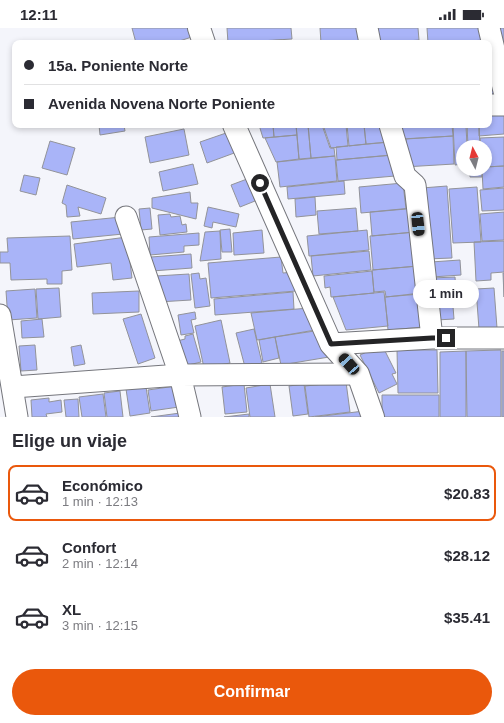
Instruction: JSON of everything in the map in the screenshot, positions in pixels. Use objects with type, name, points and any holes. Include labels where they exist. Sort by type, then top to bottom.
[{"type":"street","points":[[199,28],[203,40]]},
{"type":"street","points":[[367,28],[369,40]]},
{"type":"street","points":[[489,28],[492,40]]},
{"type":"street","points":[[492,41],[504,91]]},
{"type":"street","points":[[492,105],[504,105]]},
{"type":"street","points":[[235,128],[331,344],[358,374],[373,417]]},
{"type":"street","points":[[391,128],[405,176],[415,184],[432,338]]},
{"type":"street","points":[[126,216],[180,375],[190,417]]},
{"type":"street","points":[[0,315],[17,417]]},
{"type":"street","points":[[331,344],[432,338],[504,338]]},
{"type":"street","points":[[13,387],[180,375],[358,374]]},
{"type":"building","points":[[132,28],[192,28],[195,36],[182,40],[135,40]]},
{"type":"building","points":[[227,28],[291,28],[292,39],[228,40]]},
{"type":"building","points":[[320,28],[358,28],[359,40],[321,40]]},
{"type":"building","points":[[373,28],[418,28],[419,40],[374,40]]},
{"type":"building","points":[[427,28],[481,28],[482,40],[428,40]]},
{"type":"building","points":[[497,28],[504,28],[504,60]]},
{"type":"building","points":[[492,79],[496,94],[492,94]]},
{"type":"building","points":[[504,109],[504,134],[479,136],[479,128],[492,128],[492,110]]},
{"type":"building","points":[[99,128],[124,128],[125,131],[100,135]]},
{"type":"building","points":[[260,128],[273,128],[274,137],[263,138]]},
{"type":"building","points":[[273,128],[296,128],[297,135],[274,137]]},
{"type":"building","points":[[296,128],[308,128],[311,158],[299,159]]},
{"type":"building","points":[[308,128],[323,128],[330,148],[334,148],[335,156],[311,158]]},
{"type":"building","points":[[324,128],[346,128],[348,146],[331,148]]},
{"type":"building","points":[[347,128],[364,128],[366,144],[349,146]]},
{"type":"building","points":[[364,128],[386,128],[388,142],[366,144]]},
{"type":"building","points":[[401,128],[452,128],[453,136],[402,139]]},
{"type":"building","points":[[453,128],[466,128],[467,140],[456,140],[456,165]]},
{"type":"building","points":[[467,128],[479,128],[480,140],[468,140]]},
{"type":"building","points":[[184,129],[189,155],[150,163],[145,137]]},
{"type":"building","points":[[229,132],[237,152],[207,163],[200,142]]},
{"type":"building","points":[[297,135],[299,159],[276,162],[265,138]]},
{"type":"building","points":[[453,136],[454,164],[404,167],[406,139]]},
{"type":"building","points":[[504,137],[504,166],[492,167],[492,140],[480,140],[480,138]]},
{"type":"building","points":[[50,141],[75,148],[67,175],[42,168]]},
{"type":"building","points":[[390,142],[391,155],[337,160],[336,147]]},
{"type":"building","points":[[394,155],[395,176],[338,181],[336,160]]},
{"type":"building","points":[[335,156],[337,181],[280,187],[277,162]]},
{"type":"building","points":[[193,164],[198,184],[163,191],[159,172]]},
{"type":"building","points":[[504,166],[504,187],[483,189],[482,176],[492,176],[492,167]]},
{"type":"building","points":[[24,175],[40,178],[36,195],[20,191]]},
{"type":"building","points":[[482,176],[482,177],[470,177]]},
{"type":"building","points":[[247,179],[255,201],[240,207],[231,185]]},
{"type":"building","points":[[344,181],[345,194],[288,199],[287,187]]},
{"type":"building","points":[[403,183],[406,209],[361,213],[359,187]]},
{"type":"building","points":[[67,185],[106,198],[101,214],[78,207],[80,216],[67,217],[66,205],[62,203]]},
{"type":"building","points":[[447,186],[452,258],[426,259],[422,188]]},
{"type":"building","points":[[477,187],[481,242],[453,243],[449,189]]},
{"type":"building","points":[[504,188],[504,210],[482,211],[480,190]]},
{"type":"building","points":[[190,192],[191,203],[198,203],[196,219],[152,208],[152,198]]},
{"type":"building","points":[[315,197],[316,215],[296,217],[295,199]]},
{"type":"building","points":[[208,207],[239,214],[236,227],[213,222],[212,228],[204,226]]},
{"type":"building","points":[[150,208],[152,229],[141,230],[139,209]]},
{"type":"building","points":[[356,208],[358,231],[319,234],[317,211]]},
{"type":"building","points":[[412,208],[415,232],[372,236],[370,212]]},
{"type":"building","points":[[504,212],[504,240],[482,241],[480,214]]},
{"type":"building","points":[[170,214],[171,217],[180,216],[182,225],[186,224],[187,232],[160,235],[158,215]]},
{"type":"building","points":[[121,217],[123,234],[73,239],[71,222]]},
{"type":"building","points":[[230,229],[232,252],[222,252],[220,230]]},
{"type":"building","points":[[262,230],[264,253],[234,255],[233,233]]},
{"type":"building","points":[[367,230],[369,250],[309,256],[307,236]]},
{"type":"building","points":[[220,231],[221,259],[200,261],[205,232]]},
{"type":"building","points":[[415,232],[418,266],[373,270],[370,236]]},
{"type":"building","points":[[199,233],[199,245],[184,246],[184,252],[150,255],[149,237]]},
{"type":"building","points":[[70,236],[72,270],[62,271],[62,284],[47,284],[47,279],[11,280],[10,263],[0,263],[0,252],[8,252],[7,238]]},
{"type":"building","points":[[127,237],[132,278],[113,280],[111,263],[77,267],[74,244]]},
{"type":"building","points":[[504,241],[504,272],[491,273],[491,280],[476,281],[474,242]]},
{"type":"building","points":[[369,251],[371,270],[313,276],[311,256]]},
{"type":"building","points":[[191,254],[192,268],[152,271],[151,257]]},
{"type":"building","points":[[281,257],[283,273],[294,272],[296,291],[211,298],[208,263]]},
{"type":"building","points":[[460,260],[461,275],[432,277],[431,262]]},
{"type":"building","points":[[418,266],[421,293],[386,297],[385,291],[374,292],[372,270]]},
{"type":"building","points":[[372,271],[374,293],[331,297],[330,287],[325,288],[324,276]]},
{"type":"building","points":[[199,273],[200,279],[206,278],[210,306],[195,308],[191,274]]},
{"type":"building","points":[[503,273],[504,273],[504,297]]},
{"type":"building","points":[[189,274],[191,300],[158,302],[156,276]]},
{"type":"building","points":[[455,277],[456,293],[433,294],[432,278]]},
{"type":"building","points":[[59,288],[61,317],[38,319],[36,289]]},
{"type":"building","points":[[494,288],[497,328],[479,329],[476,289]]},
{"type":"building","points":[[35,289],[37,318],[8,320],[6,291]]},
{"type":"building","points":[[139,291],[139,312],[93,314],[92,293]]},
{"type":"building","points":[[293,292],[294,309],[215,315],[214,299]]},
{"type":"building","points":[[384,292],[388,326],[346,330],[333,297]]},
{"type":"building","points":[[420,294],[423,327],[388,330],[385,297]]},
{"type":"building","points":[[452,294],[454,319],[436,320],[435,295]]},
{"type":"building","points":[[309,308],[321,329],[257,340],[251,313]]},
{"type":"building","points":[[195,312],[196,319],[191,320],[194,333],[181,335],[178,315]]},
{"type":"building","points":[[141,314],[155,358],[138,364],[123,319]]},
{"type":"building","points":[[42,319],[44,337],[22,338],[21,321]]},
{"type":"building","points":[[221,320],[230,363],[204,368],[195,326]]},
{"type":"building","points":[[254,329],[262,363],[245,367],[236,333]]},
{"type":"building","points":[[321,330],[329,357],[281,365],[275,337]]},
{"type":"building","points":[[193,334],[201,362],[180,367],[173,342],[185,339],[185,336]]},
{"type":"building","points":[[275,337],[279,358],[263,362],[259,340]]},
{"type":"building","points":[[35,345],[37,370],[21,371],[19,346]]},
{"type":"building","points":[[81,345],[85,364],[74,366],[71,347]]},
{"type":"building","points":[[382,345],[396,373],[392,374],[397,384],[379,393],[360,355]]},
{"type":"building","points":[[397,350],[437,350],[438,393],[398,393]]},
{"type":"building","points":[[501,350],[501,417],[467,417],[466,351]]},
{"type":"building","points":[[466,351],[466,417],[440,417],[440,352]]},
{"type":"building","points":[[502,351],[504,351],[504,417],[502,417]]},
{"type":"building","points":[[346,382],[350,412],[309,417],[305,386]]},
{"type":"building","points":[[244,384],[247,412],[225,414],[222,387]]},
{"type":"building","points":[[270,384],[275,417],[250,417],[246,388]]},
{"type":"building","points":[[304,384],[308,414],[293,416],[289,386]]},
{"type":"building","points":[[176,386],[179,407],[151,411],[148,390]]},
{"type":"building","points":[[146,387],[150,413],[130,416],[126,389]]},
{"type":"building","points":[[120,391],[123,417],[107,417],[104,393]]},
{"type":"building","points":[[103,394],[106,417],[82,417],[79,397]]},
{"type":"building","points":[[382,395],[439,395],[439,417],[382,417]]},
{"type":"building","points":[[49,398],[49,402],[61,400],[62,412],[46,414],[47,417],[32,417],[31,400]]},
{"type":"building","points":[[78,399],[79,417],[66,417],[64,400]]},
{"type":"building","points":[[364,411],[365,417],[315,417]]},
{"type":"building","points":[[180,413],[181,417],[151,417]]},
{"type":"building","points":[[249,414],[249,417],[224,417]]},
{"type":"route","points":[[260,183],[331,344],[446,338]]}]
